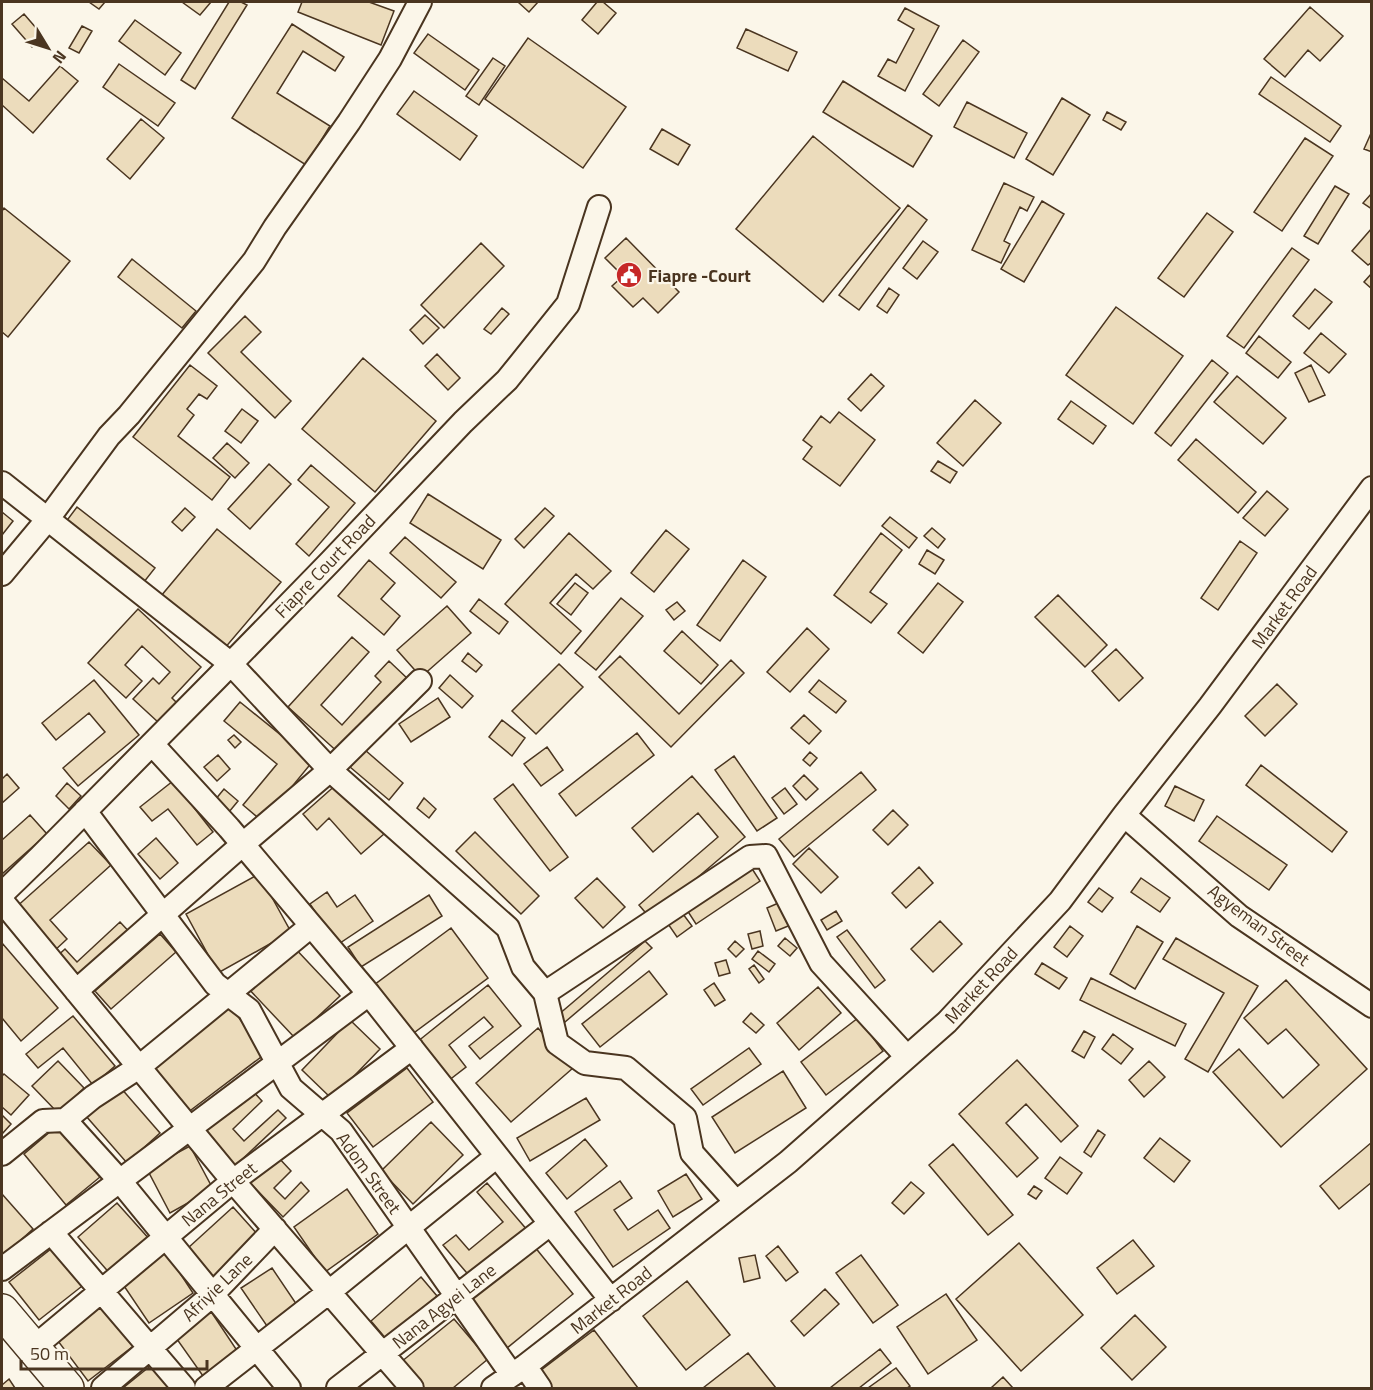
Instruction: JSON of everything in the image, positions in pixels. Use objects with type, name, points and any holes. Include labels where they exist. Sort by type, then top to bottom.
[{"type":"main road","points":[[2,1311],[67,1389]]},
{"type":"street","points":[[2,574],[47,520],[109,436],[129,415],[254,261],[390,59],[420,2]]},
{"type":"street","name":"Fiapre Court Road","points":[[2,894],[231,664],[463,422],[507,380],[568,304],[599,207]]},
{"type":"street","points":[[2,483],[231,664],[330,770],[508,928],[523,966],[545,993],[558,1043],[585,1063],[626,1068],[685,1118],[692,1153],[736,1202]]},
{"type":"street","name":"Market Road","points":[[494,1389],[788,1162],[947,1022],[1060,901],[1210,706],[1371,488]]},
{"type":"street","points":[[76,991],[330,770],[420,681]]},
{"type":"street","points":[[152,744],[243,844],[369,994],[611,1300]]},
{"type":"street","name":"Adom Street","points":[[85,811],[214,984],[249,1010],[291,1088],[341,1131],[457,1296],[519,1371],[540,1389]]},
{"type":"street","name":"Agyeman Street","points":[[1124,815],[1239,916],[1371,1006]]},
{"type":"street","points":[[545,993],[750,857],[766,856],[821,963],[907,1057]]},
{"type":"street","points":[[2,901],[190,1129],[412,1389]]},
{"type":"street","points":[[2,1154],[43,1121],[65,1120],[93,1097],[139,1067],[311,926]]},
{"type":"street","points":[[2,1269],[369,994]]},
{"type":"street","name":"Nana Street","points":[[33,1348],[233,1180],[412,1048]]},
{"type":"street","points":[[65,1120],[120,1181],[289,1389]]},
{"type":"street","points":[[206,1389],[497,1156]]},
{"type":"street","name":"Nana Agyei Lane","points":[[338,1389],[550,1224]]},
{"type":"street","name":"Afriyie Lane","points":[[103,1389],[213,1295],[275,1229]]},
{"type":"street","points":[[51,1232],[184,1389]]},
{"type":"building","points":[[89,2],[105,2],[99,9]]},
{"type":"building","points":[[182,2],[211,2],[200,15]]},
{"type":"building","points":[[229,2],[241,2],[247,5],[195,89],[181,80]]},
{"type":"building","points":[[302,2],[369,2],[394,11],[381,45],[298,12]]},
{"type":"building","points":[[518,2],[538,2],[529,12]]},
{"type":"building","points":[[597,2],[603,2],[616,13],[598,34],[582,20]]},
{"type":"building","points":[[1310,7],[1343,36],[1320,61],[1308,50],[1285,77],[1264,59]]},
{"type":"building","points":[[905,8],[939,26],[905,91],[878,76],[888,59],[896,63],[914,29],[898,20]]},
{"type":"building","points":[[24,14],[43,36],[32,47],[12,24]]},
{"type":"building","points":[[135,20],[181,53],[165,75],[119,41]]},
{"type":"building","points":[[292,24],[344,57],[335,71],[303,51],[277,93],[330,126],[306,165],[232,118]]},
{"type":"building","points":[[82,26],[92,31],[79,53],[69,48]]},
{"type":"building","points":[[746,29],[797,52],[788,71],[737,48]]},
{"type":"building","points":[[428,34],[479,70],[465,90],[414,53]]},
{"type":"building","points":[[528,38],[626,107],[583,168],[485,99]]},
{"type":"building","points":[[963,40],[979,52],[939,106],[923,94]]},
{"type":"building","points":[[493,58],[505,66],[479,105],[466,96]]},
{"type":"building","points":[[119,64],[175,103],[158,126],[103,87]]},
{"type":"building","points":[[60,66],[78,81],[33,133],[2,105],[2,78],[29,101]]},
{"type":"building","points":[[1271,77],[1341,126],[1330,142],[1259,94]]},
{"type":"building","points":[[843,81],[932,136],[913,167],[823,112]]},
{"type":"building","points":[[414,91],[477,136],[460,160],[397,114]]},
{"type":"building","points":[[1062,98],[1090,115],[1053,175],[1026,159]]},
{"type":"building","points":[[967,102],[1027,133],[1014,158],[954,127]]},
{"type":"building","points":[[1107,112],[1126,122],[1121,130],[1103,120]]},
{"type":"building","points":[[141,119],[164,138],[130,179],[107,159]]},
{"type":"building","points":[[662,129],[690,145],[678,165],[650,149]]},
{"type":"building","points":[[1372,131],[1372,152],[1364,149]]},
{"type":"building","points":[[813,136],[900,208],[823,302],[736,229]]},
{"type":"building","points":[[1305,138],[1333,156],[1282,231],[1254,212]]},
{"type":"building","points":[[1004,183],[1034,197],[1027,211],[1020,207],[1004,241],[1010,244],[1001,263],[972,250]]},
{"type":"building","points":[[1335,186],[1349,194],[1318,244],[1304,236]]},
{"type":"building","points":[[1372,193],[1372,209],[1363,203]]},
{"type":"building","points":[[1042,201],[1064,214],[1024,282],[1001,269]]},
{"type":"building","points":[[908,205],[927,220],[859,310],[839,295]]},
{"type":"building","points":[[4,208],[70,261],[8,337],[2,332],[2,211]]},
{"type":"building","points":[[1207,213],[1233,232],[1184,297],[1158,278]]},
{"type":"building","points":[[1372,228],[1372,262],[1368,265],[1352,251]]},
{"type":"building","points":[[626,238],[679,292],[658,313],[643,298],[633,307],[612,286],[623,276],[605,258]]},
{"type":"building","points":[[923,241],[938,252],[917,279],[903,268]]},
{"type":"building","points":[[481,243],[504,266],[444,328],[421,305]]},
{"type":"building","points":[[1292,248],[1309,260],[1244,348],[1227,336]]},
{"type":"building","points":[[132,259],[196,311],[182,328],[118,277]]},
{"type":"building","points":[[1372,273],[1372,289],[1364,282]]},
{"type":"building","points":[[889,288],[899,295],[887,313],[877,306]]},
{"type":"building","points":[[1315,289],[1332,302],[1309,329],[1293,316]]},
{"type":"building","points":[[1116,307],[1183,356],[1133,424],[1066,375]]},
{"type":"building","points":[[502,308],[509,314],[491,334],[484,329]]},
{"type":"building","points":[[425,315],[439,328],[423,344],[410,330]]},
{"type":"building","points":[[245,316],[261,332],[241,352],[291,401],[275,418],[208,353]]},
{"type":"building","points":[[1321,333],[1346,354],[1329,373],[1304,353]]},
{"type":"building","points":[[1259,336],[1291,362],[1278,378],[1246,353]]},
{"type":"building","points":[[437,354],[460,378],[448,390],[425,366]]},
{"type":"building","points":[[363,358],[436,421],[375,492],[302,429]]},
{"type":"building","points":[[1212,360],[1228,373],[1171,446],[1155,433]]},
{"type":"building","points":[[190,365],[217,386],[207,399],[199,394],[187,409],[194,415],[178,436],[230,477],[212,500],[133,437]]},
{"type":"building","points":[[1311,365],[1325,395],[1309,402],[1295,373]]},
{"type":"building","points":[[871,374],[884,386],[861,411],[848,399]]},
{"type":"building","points":[[1237,376],[1286,418],[1263,444],[1214,402]]},
{"type":"building","points":[[975,400],[1001,423],[963,466],[937,443]]},
{"type":"building","points":[[1071,401],[1106,426],[1093,444],[1058,419]]},
{"type":"building","points":[[242,409],[258,421],[241,443],[225,431]]},
{"type":"building","points":[[839,412],[875,440],[840,486],[803,459],[812,447],[803,440],[821,416],[830,423]]},
{"type":"building","points":[[1196,439],[1256,492],[1238,513],[1178,460]]},
{"type":"building","points":[[227,443],[249,463],[235,478],[213,458]]},
{"type":"building","points":[[938,461],[957,472],[950,483],[931,471]]},
{"type":"building","points":[[269,464],[291,484],[250,529],[228,509]]},
{"type":"building","points":[[311,465],[355,503],[309,556],[296,544],[329,507],[298,480]]},
{"type":"building","points":[[1267,491],[1288,509],[1265,536],[1243,518]]},
{"type":"building","points":[[428,494],[501,540],[483,569],[410,523]]},
{"type":"building","points":[[77,507],[155,568],[140,587],[62,527]]},
{"type":"building","points":[[185,508],[195,517],[182,531],[172,522]]},
{"type":"building","points":[[545,508],[554,516],[524,548],[515,539]]},
{"type":"building","points":[[2,512],[13,521],[2,535]]},
{"type":"building","points":[[890,517],[917,538],[909,548],[882,526]]},
{"type":"building","points":[[932,528],[945,539],[938,548],[924,536]]},
{"type":"building","points":[[217,529],[281,582],[224,649],[161,596]]},
{"type":"building","points":[[666,530],[689,549],[654,592],[631,573]]},
{"type":"building","points":[[569,533],[611,571],[593,589],[576,574],[550,603],[581,631],[561,654],[505,604]]},
{"type":"building","points":[[881,533],[902,550],[870,592],[887,604],[871,623],[834,595]]},
{"type":"building","points":[[405,537],[456,582],[441,598],[390,553]]},
{"type":"building","points":[[1240,541],[1257,553],[1218,610],[1201,598]]},
{"type":"building","points":[[927,550],[944,560],[935,574],[919,564]]},
{"type":"building","points":[[369,560],[395,583],[381,599],[400,616],[384,635],[338,596]]},
{"type":"building","points":[[743,560],[766,577],[720,641],[697,625]]},
{"type":"building","points":[[575,583],[588,593],[571,615],[557,604]]},
{"type":"building","points":[[938,583],[963,602],[923,653],[898,633]]},
{"type":"building","points":[[1058,595],[1107,645],[1085,667],[1035,617]]},
{"type":"building","points":[[621,598],[643,616],[596,670],[575,653]]},
{"type":"building","points":[[479,599],[508,622],[499,634],[470,611]]},
{"type":"building","points":[[677,602],[685,611],[674,620],[666,610]]},
{"type":"building","points":[[447,606],[471,633],[421,677],[397,650]]},
{"type":"building","points":[[138,609],[201,667],[172,698],[177,703],[159,723],[133,699],[153,678],[159,684],[170,672],[142,646],[125,665],[142,681],[126,698],[88,663]]},
{"type":"building","points":[[807,628],[829,649],[790,692],[767,672]]},
{"type":"building","points":[[682,631],[718,665],[701,684],[664,651]]},
{"type":"building","points":[[352,637],[369,652],[321,705],[342,725],[381,682],[375,676],[389,661],[409,680],[341,755],[288,707]]},
{"type":"building","points":[[1116,649],[1143,678],[1119,701],[1092,671]]},
{"type":"building","points":[[468,653],[482,665],[476,672],[462,661]]},
{"type":"building","points":[[620,656],[679,714],[731,660],[744,673],[671,747],[599,677]]},
{"type":"building","points":[[559,664],[583,687],[536,734],[512,711]]},
{"type":"building","points":[[450,675],[473,696],[462,708],[439,688]]},
{"type":"building","points":[[94,680],[139,735],[78,786],[63,768],[105,732],[89,713],[56,740],[42,723]]},
{"type":"building","points":[[819,680],[846,701],[836,713],[809,692]]},
{"type":"building","points":[[1277,684],[1297,704],[1265,736],[1245,716]]},
{"type":"building","points":[[438,698],[450,717],[411,742],[399,724]]},
{"type":"building","points":[[240,702],[313,761],[263,822],[243,805],[277,764],[224,721]]},
{"type":"building","points":[[804,715],[821,731],[809,744],[791,728]]},
{"type":"building","points":[[502,720],[525,738],[512,756],[489,737]]},
{"type":"building","points":[[637,733],[654,755],[576,816],[559,794]]},
{"type":"building","points":[[234,735],[241,742],[235,748],[228,740]]},
{"type":"building","points":[[547,747],[563,770],[541,786],[524,764]]},
{"type":"building","points":[[365,750],[403,783],[389,800],[350,767]]},
{"type":"building","points":[[810,752],[817,758],[810,766],[803,760]]},
{"type":"building","points":[[218,755],[230,769],[217,781],[204,767]]},
{"type":"building","points":[[734,756],[777,818],[757,831],[715,770]]},
{"type":"building","points":[[1261,765],[1347,832],[1332,852],[1246,785]]},
{"type":"building","points":[[861,772],[876,790],[794,857],[779,839]]},
{"type":"building","points":[[7,774],[19,788],[2,803],[2,779]]},
{"type":"building","points":[[804,775],[818,789],[806,800],[793,786]]},
{"type":"building","points":[[692,776],[745,837],[650,918],[639,905],[718,837],[698,813],[653,852],[632,828]]},
{"type":"building","points":[[173,781],[213,832],[197,845],[168,809],[152,821],[140,807]]},
{"type":"building","points":[[67,783],[81,796],[69,809],[56,796]]},
{"type":"building","points":[[338,783],[384,834],[361,854],[329,818],[317,830],[303,814]]},
{"type":"building","points":[[513,784],[568,857],[550,871],[494,799]]},
{"type":"building","points":[[1175,786],[1204,800],[1194,821],[1165,806]]},
{"type":"building","points":[[785,788],[797,804],[784,814],[772,798]]},
{"type":"building","points":[[224,789],[238,801],[229,812],[215,800]]},
{"type":"building","points":[[424,798],[436,809],[429,818],[417,808]]},
{"type":"building","points":[[893,810],[908,825],[888,845],[873,830]]},
{"type":"building","points":[[30,815],[47,834],[2,874],[2,840]]},
{"type":"building","points":[[1217,816],[1287,865],[1269,890],[1199,841]]},
{"type":"building","points":[[475,832],[539,896],[521,914],[456,851]]},
{"type":"building","points":[[156,838],[178,863],[160,879],[138,854]]},
{"type":"building","points":[[89,842],[111,865],[50,920],[67,939],[53,952],[14,909]]},
{"type":"building","points":[[809,848],[838,877],[821,893],[793,864]]},
{"type":"building","points":[[749,864],[760,881],[696,924],[685,907]]},
{"type":"building","points":[[919,867],[933,883],[906,908],[892,893]]},
{"type":"building","points":[[259,874],[291,932],[218,973],[186,914]]},
{"type":"building","points":[[597,878],[625,907],[603,928],[575,898]]},
{"type":"building","points":[[1141,878],[1170,898],[1160,912],[1131,892]]},
{"type":"building","points":[[1099,888],[1113,898],[1102,912],[1088,902]]},
{"type":"building","points":[[327,892],[337,907],[355,895],[373,921],[337,945],[310,904]]},
{"type":"building","points":[[429,895],[442,916],[361,967],[348,947]]},
{"type":"building","points":[[783,901],[793,924],[776,931],[767,908]]},
{"type":"building","points":[[680,910],[692,926],[677,937],[666,921]]},
{"type":"building","points":[[836,911],[842,921],[827,930],[821,920]]},
{"type":"building","points":[[940,921],[962,944],[933,972],[911,949]]},
{"type":"building","points":[[120,922],[134,937],[80,986],[55,958],[65,949],[77,962]]},
{"type":"building","points":[[1070,926],[1083,936],[1067,957],[1054,947]]},
{"type":"building","points":[[1137,926],[1163,942],[1135,989],[1110,974]]},
{"type":"building","points":[[451,928],[488,978],[411,1035],[374,985]]},
{"type":"building","points":[[847,930],[885,980],[875,988],[837,937]]},
{"type":"building","points":[[760,931],[763,946],[752,949],[748,934]]},
{"type":"building","points":[[160,934],[176,952],[111,1009],[95,991]]},
{"type":"building","points":[[785,938],[797,948],[790,956],[778,946]]},
{"type":"building","points":[[1176,938],[1258,986],[1208,1072],[1185,1059],[1224,993],[1163,959]]},
{"type":"building","points":[[645,941],[652,948],[565,1022],[558,1015]]},
{"type":"building","points":[[735,941],[744,949],[736,957],[728,949]]},
{"type":"building","points":[[2,943],[58,1008],[21,1041],[2,1018]]},
{"type":"building","points":[[291,944],[340,996],[295,1038],[246,986]]},
{"type":"building","points":[[758,951],[775,964],[769,972],[752,959]]},
{"type":"building","points":[[726,960],[730,973],[719,976],[715,963]]},
{"type":"building","points":[[1042,963],[1067,978],[1059,989],[1035,974]]},
{"type":"building","points":[[754,965],[764,979],[759,983],[749,969]]},
{"type":"building","points":[[649,971],[667,994],[600,1047],[582,1024]]},
{"type":"building","points":[[1091,978],[1186,1024],[1175,1046],[1080,1000]]},
{"type":"building","points":[[1286,980],[1367,1069],[1281,1147],[1213,1072],[1239,1049],[1283,1098],[1319,1065],[1286,1029],[1268,1044],[1244,1018]]},
{"type":"building","points":[[714,983],[725,1000],[715,1006],[704,990]]},
{"type":"building","points":[[488,985],[521,1026],[480,1059],[469,1046],[493,1027],[484,1017],[449,1045],[466,1067],[448,1081],[417,1042]]},
{"type":"building","points":[[818,987],[841,1013],[799,1050],[777,1023]]},
{"type":"building","points":[[229,1004],[265,1054],[187,1113],[150,1063]]},
{"type":"building","points":[[751,1013],[764,1025],[756,1033],[743,1022]]},
{"type":"building","points":[[73,1016],[115,1066],[93,1085],[63,1048],[38,1068],[26,1054]]},
{"type":"building","points":[[858,1018],[883,1051],[826,1095],[801,1062]]},
{"type":"building","points":[[350,1020],[380,1049],[332,1099],[302,1070]]},
{"type":"building","points":[[538,1028],[573,1068],[511,1122],[476,1083]]},
{"type":"building","points":[[1084,1031],[1095,1037],[1084,1058],[1072,1051]]},
{"type":"building","points":[[1113,1034],[1133,1049],[1121,1064],[1102,1049]]},
{"type":"building","points":[[749,1048],[761,1064],[703,1105],[691,1089]]},
{"type":"building","points":[[1017,1060],[1078,1126],[1061,1142],[1026,1104],[1006,1123],[1038,1158],[1017,1177],[959,1114]]},
{"type":"building","points":[[58,1061],[84,1088],[58,1113],[32,1086]]},
{"type":"building","points":[[1149,1061],[1165,1077],[1144,1097],[1129,1080]]},
{"type":"building","points":[[407,1068],[433,1102],[373,1147],[347,1113]]},
{"type":"building","points":[[783,1071],[806,1108],[735,1153],[712,1117]]},
{"type":"building","points":[[4,1074],[29,1095],[11,1115],[2,1107],[2,1076]]},
{"type":"building","points":[[120,1087],[160,1133],[127,1163],[86,1116]]},
{"type":"building","points":[[249,1087],[262,1101],[233,1129],[244,1141],[278,1110],[286,1118],[235,1166],[203,1130]]},
{"type":"building","points":[[586,1098],[600,1120],[530,1161],[517,1138]]},
{"type":"building","points":[[2,1115],[11,1124],[2,1134]]},
{"type":"building","points":[[431,1122],[463,1155],[413,1204],[381,1171]]},
{"type":"building","points":[[58,1125],[100,1177],[66,1205],[24,1154]]},
{"type":"building","points":[[1098,1130],[1105,1135],[1091,1157],[1084,1152]]},
{"type":"building","points":[[1160,1138],[1190,1161],[1174,1182],[1144,1158]]},
{"type":"building","points":[[585,1139],[607,1166],[567,1199],[546,1173]]},
{"type":"building","points":[[1372,1142],[1372,1182],[1339,1209],[1320,1186]]},
{"type":"building","points":[[953,1144],[1013,1215],[988,1235],[929,1165]]},
{"type":"building","points":[[190,1146],[213,1189],[170,1213],[147,1169]]},
{"type":"building","points":[[278,1157],[291,1171],[274,1188],[285,1199],[301,1182],[309,1191],[283,1217],[250,1183]]},
{"type":"building","points":[[1060,1157],[1082,1173],[1067,1194],[1045,1178]]},
{"type":"building","points":[[686,1174],[702,1199],[673,1217],[658,1191]]},
{"type":"building","points":[[620,1181],[632,1198],[614,1210],[628,1230],[658,1210],[670,1228],[613,1267],[575,1212]]},
{"type":"building","points":[[911,1182],[924,1193],[904,1214],[892,1203]]},
{"type":"building","points":[[487,1183],[528,1231],[472,1279],[443,1245],[456,1235],[469,1250],[503,1222],[477,1192]]},
{"type":"building","points":[[1034,1186],[1042,1191],[1036,1199],[1028,1194]]},
{"type":"building","points":[[347,1189],[378,1234],[325,1272],[294,1227]]},
{"type":"building","points":[[2,1194],[33,1229],[2,1257]]},
{"type":"building","points":[[117,1203],[151,1241],[112,1276],[78,1237]]},
{"type":"building","points":[[233,1207],[260,1237],[215,1278],[188,1248]]},
{"type":"building","points":[[1133,1240],[1154,1266],[1117,1294],[1097,1268]]},
{"type":"building","points":[[1019,1243],[1083,1315],[1021,1371],[956,1299]]},
{"type":"building","points":[[56,1245],[86,1283],[39,1320],[9,1282]]},
{"type":"building","points":[[534,1246],[573,1294],[507,1348],[468,1300]]},
{"type":"building","points":[[778,1246],[798,1272],[786,1281],[766,1256]]},
{"type":"building","points":[[166,1252],[193,1293],[149,1323],[122,1283]]},
{"type":"building","points":[[755,1255],[760,1278],[744,1282],[739,1258]]},
{"type":"building","points":[[861,1255],[898,1305],[873,1323],[836,1273]]},
{"type":"building","points":[[272,1268],[297,1305],[267,1326],[241,1288]]},
{"type":"building","points":[[421,1277],[437,1296],[387,1340],[371,1321]]},
{"type":"building","points":[[687,1281],[730,1335],[686,1370],[643,1316]]},
{"type":"building","points":[[825,1289],[839,1304],[804,1336],[791,1321]]},
{"type":"building","points":[[946,1294],[977,1340],[928,1374],[897,1327]]},
{"type":"building","points":[[103,1300],[136,1344],[88,1381],[55,1337]]},
{"type":"building","points":[[210,1310],[238,1352],[203,1376],[174,1335]]},
{"type":"building","points":[[1135,1315],[1166,1347],[1132,1380],[1101,1348]]},
{"type":"building","points":[[454,1319],[488,1359],[453,1388],[423,1388],[401,1362]]},
{"type":"building","points":[[594,1330],[638,1388],[547,1388],[536,1374]]},
{"type":"building","points":[[880,1349],[891,1363],[859,1388],[830,1388]]},
{"type":"building","points":[[748,1353],[776,1388],[703,1388]]},
{"type":"building","points":[[154,1363],[174,1388],[123,1388]]},
{"type":"building","points":[[896,1368],[910,1386],[907,1388],[868,1388]]},
{"type":"building","points":[[1003,1377],[1013,1388],[991,1388]]},
{"type":"building","points":[[9,1379],[15,1388],[2,1388],[2,1385]]},
{"type":"place","name":"Fiapre -Court","points":[[629,275]]}]
